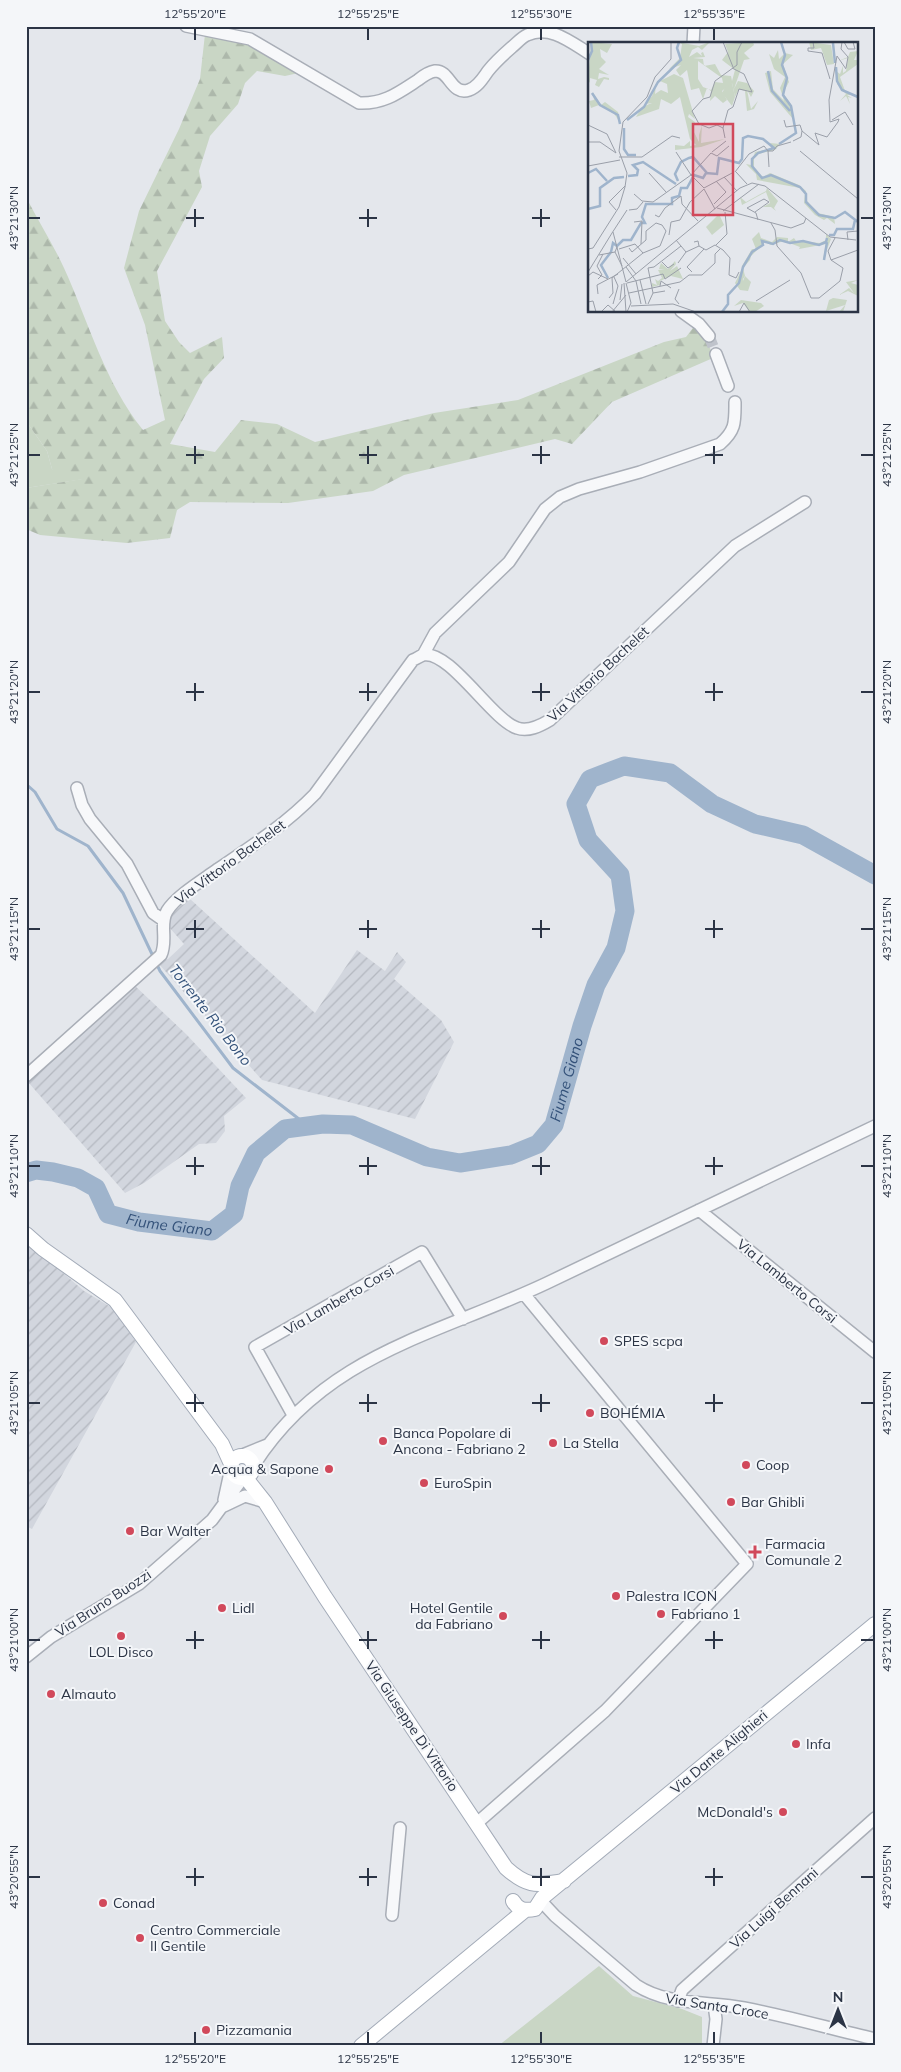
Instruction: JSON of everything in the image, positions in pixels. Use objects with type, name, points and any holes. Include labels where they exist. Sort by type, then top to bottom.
[{"type":"main road","name":"Via Giuseppe Di Vittorio","points":[[26,1234],[43,1249],[116,1300],[235,1462],[233,1474],[249,1473]]},
{"type":"main road","name":"Via Giuseppe Di Vittorio","points":[[235,1462],[250,1458],[249,1473],[265,1502],[325,1597],[506,1868],[516,1877],[530,1884]]},
{"type":"main road","name":"Via Dante Alighieri","points":[[361,2046],[499,1932],[536,1905],[875,1624]]},
{"type":"main road","name":"Via Giuseppe Di Vittorio","points":[[506,1868],[512,1898]]},
{"type":"main road","points":[[530,1884],[537,1888],[536,1905],[515,1905],[512,1898],[518,1886],[530,1884],[564,1882]]},
{"type":"main road","name":"Via Dante Alighieri","points":[[499,1932],[508,1916],[512,1898]]},
{"type":"street","points":[[186,26],[250,39],[359,102],[374,103],[393,96],[427,74],[436,71],[443,74],[455,88],[462,91],[469,90],[476,86],[499,58],[526,35],[538,31],[562,37],[588,53]]},
{"type":"street","points":[[693,42],[694,26]]},
{"type":"street","points":[[681,312],[699,324],[709,336]]},
{"type":"street","points":[[716,354],[728,386]]},
{"type":"street","points":[[423,655],[435,633],[509,562],[545,509],[560,497],[579,489],[640,472],[720,444],[730,436],[735,422],[735,402]]},
{"type":"street","name":"Via Vittorio Bachelet","points":[[163,920],[167,910],[192,888],[297,813],[315,794],[413,660],[423,655],[432,655],[441,660],[476,692],[504,721],[524,730],[536,728],[550,720],[735,546],[805,502]]},
{"type":"street","points":[[26,1076],[161,955],[164,948],[163,920],[153,913],[127,864],[90,819],[82,805],[77,788]]},
{"type":"street","points":[[249,1473],[267,1445],[293,1415],[314,1396],[370,1359],[413,1338],[524,1294],[875,1126]]},
{"type":"street","name":"Via Lamberto Corsi","points":[[699,1210],[875,1352]]},
{"type":"street","name":"Via Lamberto Corsi","points":[[293,1415],[255,1347],[422,1252],[462,1319]]},
{"type":"street","points":[[478,1824],[606,1711],[747,1564],[524,1294]]},
{"type":"street","points":[[223,1507],[235,1462],[267,1445]]},
{"type":"street","name":"Via Bruno Buozzi","points":[[26,1657],[51,1637],[139,1584],[212,1520],[249,1473]]},
{"type":"street","name":"Via Bruno Buozzi","points":[[223,1507],[245,1496],[265,1502]]},
{"type":"street","name":"Via Luigi Bennani","points":[[678,2001],[682,1990],[875,1818]]},
{"type":"street","points":[[392,1916],[400,1828]]},
{"type":"street","name":"Via Santa Croce","points":[[536,1905],[555,1916],[649,1994],[678,2001],[742,2008],[875,2039]]},
{"type":"street","points":[[713,2046],[716,2019],[714,2004]]},
{"type":"shaded area","points":[[189,898],[315,1013],[357,950],[385,971],[397,952],[406,962],[394,979],[441,1020],[454,1042],[415,1119],[262,1080],[158,963],[168,959],[184,944],[168,926],[170,916]]},
{"type":"shaded area","points":[[133,984],[186,1034],[246,1098],[224,1116],[225,1131],[216,1143],[199,1144],[144,1183],[125,1193],[28,1082]]},
{"type":"shaded area","points":[[26,1241],[84,1291],[114,1309],[136,1342],[32,1529],[26,1526]]},
{"type":"green space","points":[[205,34],[243,41],[303,72],[285,76],[257,71],[245,83],[238,104],[210,136],[199,171],[202,187],[157,271],[165,321],[179,342],[190,353],[222,337],[224,358],[204,379],[170,444],[215,452],[241,420],[277,424],[315,442],[434,413],[518,400],[664,342],[686,337],[696,324],[707,338],[713,358],[612,402],[572,444],[555,439],[404,475],[373,491],[288,503],[190,502],[177,510],[170,538],[127,543],[40,535],[26,529],[26,488],[82,479],[58,475],[52,469],[47,451],[26,421],[26,197],[60,259],[118,393],[143,430],[165,420],[145,325],[124,268],[139,211],[179,129],[200,79]]},
{"type":"green space","points":[[26,421],[47,451],[52,469],[84,479],[26,488]]},
{"type":"green space","points":[[599,1966],[633,1996],[682,2009],[702,2017],[702,2046],[498,2046]]},
{"type":"waterway","name":"Fiume Giano","points":[[26,1173],[36,1170],[78,1178],[96,1188],[108,1214],[139,1222],[212,1231],[234,1214],[240,1186],[256,1153],[285,1129],[323,1124],[352,1125],[427,1157],[460,1163],[511,1155],[538,1144],[554,1125],[582,1026],[596,985],[616,948],[625,911],[620,875],[588,840],[576,804],[590,779],[624,766],[670,773],[712,804],[755,824],[803,835],[875,875]]},
{"type":"waterway","name":"Torrente Rio Bono","points":[[26,784],[35,792],[57,829],[88,846],[123,893],[160,971],[233,1068],[308,1126]]},
{"type":"tunnel","points":[[709,336],[716,354]]},
{"type":"place","name":"SPES scpa","points":[[604,1341]]},
{"type":"place","name":"BOHÉMIA","points":[[590,1413]]},
{"type":"place","name":"Banca Popolare di Ancona - Fabriano 2","points":[[383,1441]]},
{"type":"place","name":"La Stella","points":[[553,1443]]},
{"type":"place","name":"Coop","points":[[746,1465]]},
{"type":"place","name":"Acqua & Sapone","points":[[329,1469]]},
{"type":"place","name":"EuroSpin","points":[[424,1483]]},
{"type":"place","name":"Bar Ghibli","points":[[731,1502]]},
{"type":"place","name":"Bar Walter","points":[[130,1531]]},
{"type":"place","name":"Farmacia Comunale 2","points":[[755,1552]]},
{"type":"place","name":"Palestra ICON","points":[[616,1596]]},
{"type":"place","name":"Lidl","points":[[222,1608]]},
{"type":"place","name":"Fabriano 1","points":[[661,1614]]},
{"type":"place","name":"Hotel Gentile da Fabriano","points":[[503,1616]]},
{"type":"place","name":"LOL Disco","points":[[121,1636]]},
{"type":"place","name":"Almauto","points":[[51,1694]]},
{"type":"place","name":"Infa","points":[[796,1744]]},
{"type":"place","name":"McDonald's","points":[[783,1812]]},
{"type":"place","name":"Conad","points":[[103,1903]]},
{"type":"place","name":"Centro Commerciale Il Gentile","points":[[140,1938]]},
{"type":"place","name":"Pizzamania","points":[[206,2030]]}]
